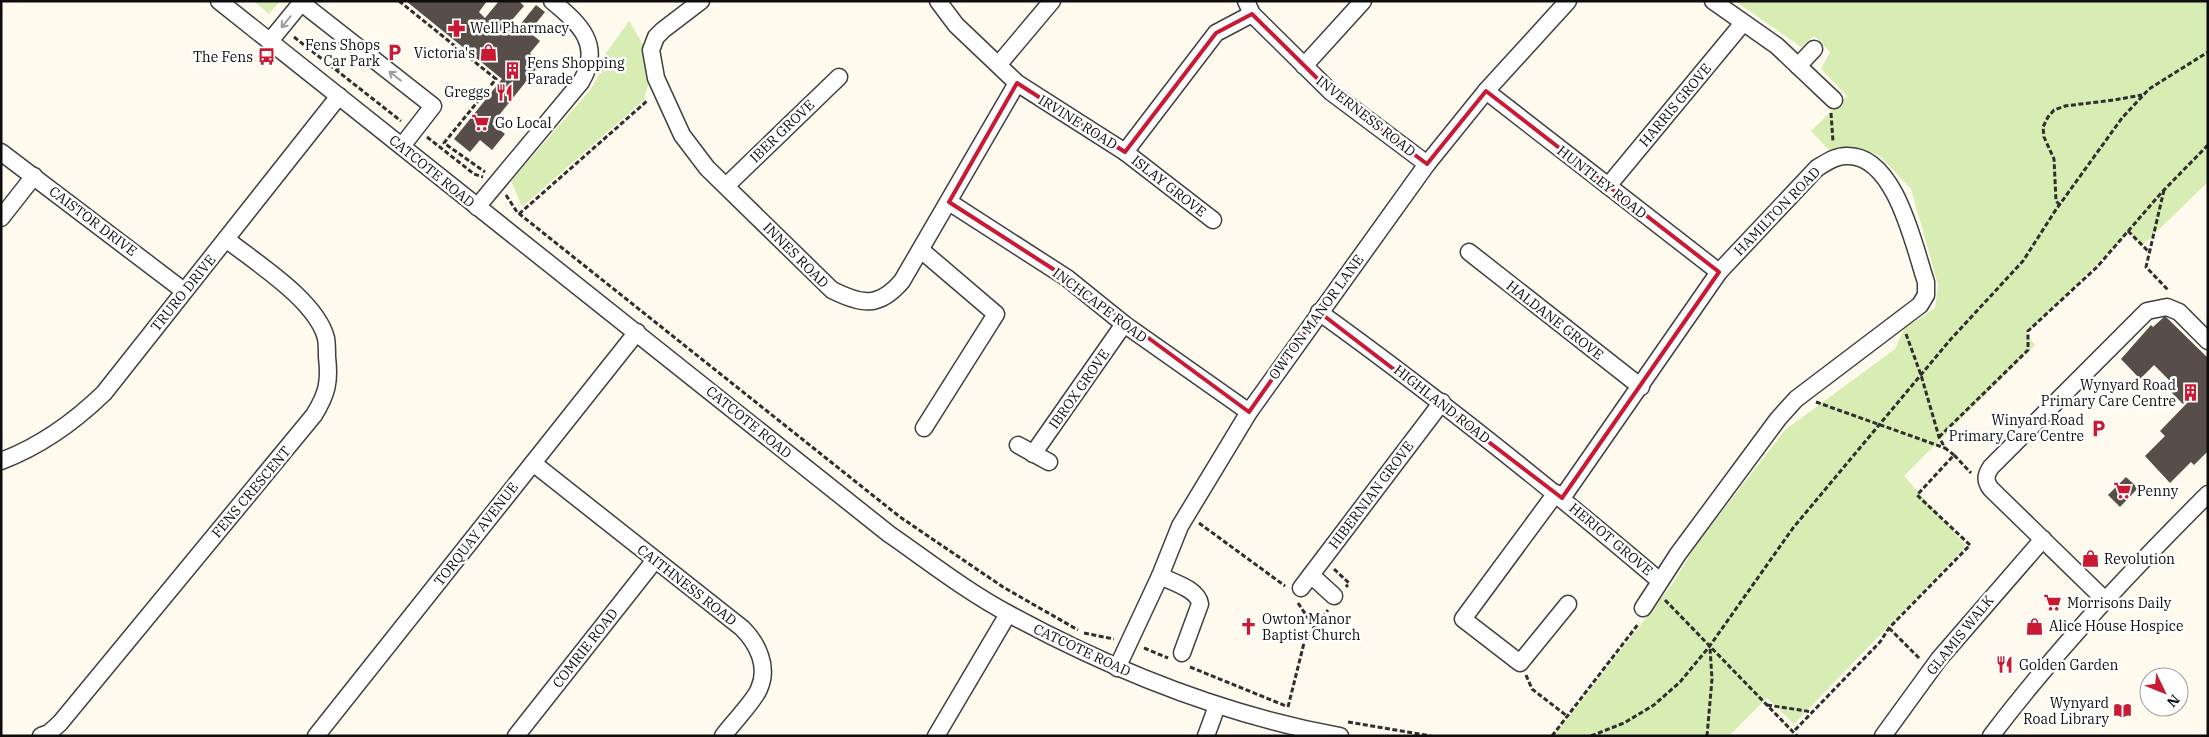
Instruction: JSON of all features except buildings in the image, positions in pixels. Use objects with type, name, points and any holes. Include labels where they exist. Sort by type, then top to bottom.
[{"type":"street","name":"CATCOTE ROAD","points":[[219,1],[889,534],[961,585],[1008,614],[1117,668],[1217,706],[1316,732],[1342,728]]},
{"type":"street","points":[[477,207],[589,70],[590,50],[582,28],[575,19],[552,1]]},
{"type":"street","name":"INNES ROAD","points":[[701,1],[656,37],[650,50],[656,78],[682,135],[707,168],[832,290],[850,299],[866,302],[880,300],[892,293],[902,281],[1018,83]]},
{"type":"street","name":"IRVINE ROAD","points":[[938,1],[956,25],[1018,83],[1125,152],[1216,34],[1249,8]]},
{"type":"street","points":[[999,64],[1052,1]]},
{"type":"street","points":[[1304,66],[1363,1]]},
{"type":"street","name":"OWTON MANOR LANE","points":[[1117,668],[1160,576],[1180,526],[1249,412],[1427,164],[1486,91],[1568,1]]},
{"type":"street","points":[[1713,1],[1743,24],[1763,35],[1832,98]]},
{"type":"street","points":[[270,41],[296,8],[303,4],[434,106],[402,146]]},
{"type":"street","name":"INVERNESS ROAD","points":[[1249,8],[1331,92],[1427,164]]},
{"type":"street","name":"HARRIS GROVE","points":[[1608,186],[1743,24]]},
{"type":"street","points":[[1798,66],[1814,49]]},
{"type":"street","name":"IBER GROVE","points":[[726,186],[839,77]]},
{"type":"street","name":"HUNTLEY ROAD","points":[[1486,91],[1719,272]]},
{"type":"street","name":"TRURO DRIVE","points":[[1,461],[18,455],[52,437],[81,415],[104,392],[339,96]]},
{"type":"street","name":"CAISTOR DRIVE","points":[[1,152],[184,291]]},
{"type":"street","name":"ISLAY GROVE","points":[[1125,152],[1213,220]]},
{"type":"street","name":"HAMILTON ROAD","points":[[1559,496],[1641,388],[1719,272],[1817,168],[1834,158],[1848,156],[1862,158],[1887,179],[1897,196],[1926,282],[1926,295],[1920,305],[1799,397],[1772,427],[1678,554],[1643,608]]},
{"type":"street","points":[[1,218],[34,176]]},
{"type":"street","name":"INCHCAPE ROAD","points":[[949,202],[1067,278],[1124,324],[1249,412]]},
{"type":"street","name":"FENS CRESCENT","points":[[41,736],[60,723],[314,416],[324,400],[329,381],[326,338],[317,318],[302,300],[226,239]]},
{"type":"street","points":[[921,250],[996,314],[924,428]]},
{"type":"street","name":"HALDANE GROVE","points":[[1469,252],[1641,388]]},
{"type":"street","points":[[2104,599],[1992,489],[1986,480],[1986,474],[2147,311],[2158,308],[2170,308],[2179,312],[2208,341]]},
{"type":"street","name":"HIGHLAND ROAD","points":[[1320,312],[1442,402],[1559,496]]},
{"type":"street","name":"IBROX GROVE","points":[[1034,454],[1124,324]]},
{"type":"street","name":"TORQUAY AVENUE","points":[[316,736],[637,332]]},
{"type":"street","name":"HIBERNIAN GROVE","points":[[1298,586],[1442,402]]},
{"type":"street","points":[[1018,445],[1049,462]]},
{"type":"street","name":"CAITHNESS ROAD","points":[[533,462],[742,628],[756,644],[763,666],[759,689],[723,736]]},
{"type":"street","points":[[1992,736],[2064,644],[2104,599],[2208,494]]},
{"type":"street","points":[[1559,496],[1463,620],[1520,663],[1568,604]]},
{"type":"street","name":"HERIOT GROVE","points":[[1559,496],[1658,585]]},
{"type":"street","name":"GLAMIS WALK","points":[[1883,736],[1931,670],[1990,598],[2043,539]]},
{"type":"street","name":"COMRIE ROAD","points":[[516,736],[655,560]]},
{"type":"street","points":[[1160,576],[1192,592],[1200,604],[1179,659]]},
{"type":"street","points":[[1298,586],[1336,597]]},
{"type":"street","points":[[936,736],[1008,614]]},
{"type":"street","points":[[1206,736],[1217,706]]},
{"type":"path","points":[[399,1],[496,79],[444,143],[498,182],[519,214],[900,517],[1003,587],[1084,633],[1130,642],[1179,659],[1294,709]]},
{"type":"path","points":[[281,28],[405,124],[416,129],[474,174],[498,182]]},
{"type":"path","points":[[1590,736],[1624,723],[1654,704],[1680,682],[1710,647],[1793,528],[1950,340],[2023,261],[2122,118],[2143,95],[2169,75],[2208,52]]},
{"type":"path","points":[[2060,205],[2056,201],[2054,159],[2044,137],[2043,127],[2048,117],[2054,110],[2065,106],[2143,95]]},
{"type":"path","points":[[1832,98],[1834,158]]},
{"type":"path","points":[[519,214],[647,101]]},
{"type":"path","points":[[1939,437],[2028,350],[2028,331],[2097,267],[2164,190],[2208,145]]},
{"type":"path","points":[[2164,190],[2146,267],[2172,294],[2170,308]]},
{"type":"path","points":[[2128,231],[2150,252]]},
{"type":"path","points":[[1901,320],[1921,375],[1939,437],[1945,448]]},
{"type":"path","points":[[1799,397],[1945,448],[1978,480],[1986,480]]},
{"type":"path","points":[[1795,730],[1880,642],[1889,628],[1970,545],[1917,495],[1954,455]]},
{"type":"path","points":[[1187,514],[1298,586],[1314,627]]},
{"type":"path","points":[[1288,707],[1305,640],[1336,597],[1349,583],[1334,570],[1340,562]]},
{"type":"path","points":[[1658,585],[1710,647],[1797,736]]},
{"type":"path","points":[[1552,736],[1642,620],[1643,608]]},
{"type":"path","points":[[1889,628],[1931,670]]},
{"type":"path","points":[[1707,736],[1712,679],[1710,647]]},
{"type":"path","points":[[1520,663],[1532,689],[1567,716]]},
{"type":"path","points":[[1766,704],[1813,712]]},
{"type":"path","points":[[1342,728],[1431,736]]},
{"type":"highlighted area","points":[[1252,14],[1331,92],[1427,164],[1486,91],[1719,272],[1562,498],[1319,312],[1249,412],[1067,278],[949,202],[1017,83],[1125,152],[1216,33]]},
{"type":"green space","points":[[254,1],[280,1],[269,14]]},
{"type":"green space","points":[[1735,1],[2208,1],[2208,182],[2143,245],[2129,232],[2026,334],[2035,345],[1904,476],[1966,546],[1794,724],[1767,698],[1729,736],[1554,736],[1673,583],[1696,545],[1785,430],[1895,349],[1904,329],[1935,308],[1938,285],[1911,189],[1880,156],[1855,147],[1829,150],[1811,131],[1847,96],[1821,69],[1830,52],[1814,36],[1801,47]]},
{"type":"green space","points":[[629,21],[644,46],[650,78],[644,100],[522,207],[511,181],[590,90],[598,77],[603,57]]},
{"type":"place","name":"Well Pharmacy","points":[[456,28]]},
{"type":"place","name":"Fens Shops Car Park","points":[[394,53]]},
{"type":"place","name":"Victoria's","points":[[489,53]]},
{"type":"place","name":"The Fens","points":[[267,57]]},
{"type":"place","name":"Fens Shopping Parade","points":[[513,71]]},
{"type":"place","name":"Greggs","points":[[504,92]]},
{"type":"place","name":"Go Local","points":[[481,123]]},
{"type":"place","name":"Wynyard Road Primary Care Centre","points":[[2190,393]]},
{"type":"place","name":"Winyard Road Primary Care Centre","points":[[2098,428]]},
{"type":"place","name":"Penny","points":[[2123,491]]},
{"type":"place","name":"Revolution","points":[[2090,559]]},
{"type":"place","name":"Morrisons Daily","points":[[2053,603]]},
{"type":"place","name":"Alice House Hospice","points":[[2035,626]]},
{"type":"place","name":"Owton Manor Baptist Church","points":[[1248,627]]},
{"type":"place","name":"Golden Garden","points":[[2005,665]]},
{"type":"place","name":"Wynyard Road Library","points":[[2123,711]]}]
